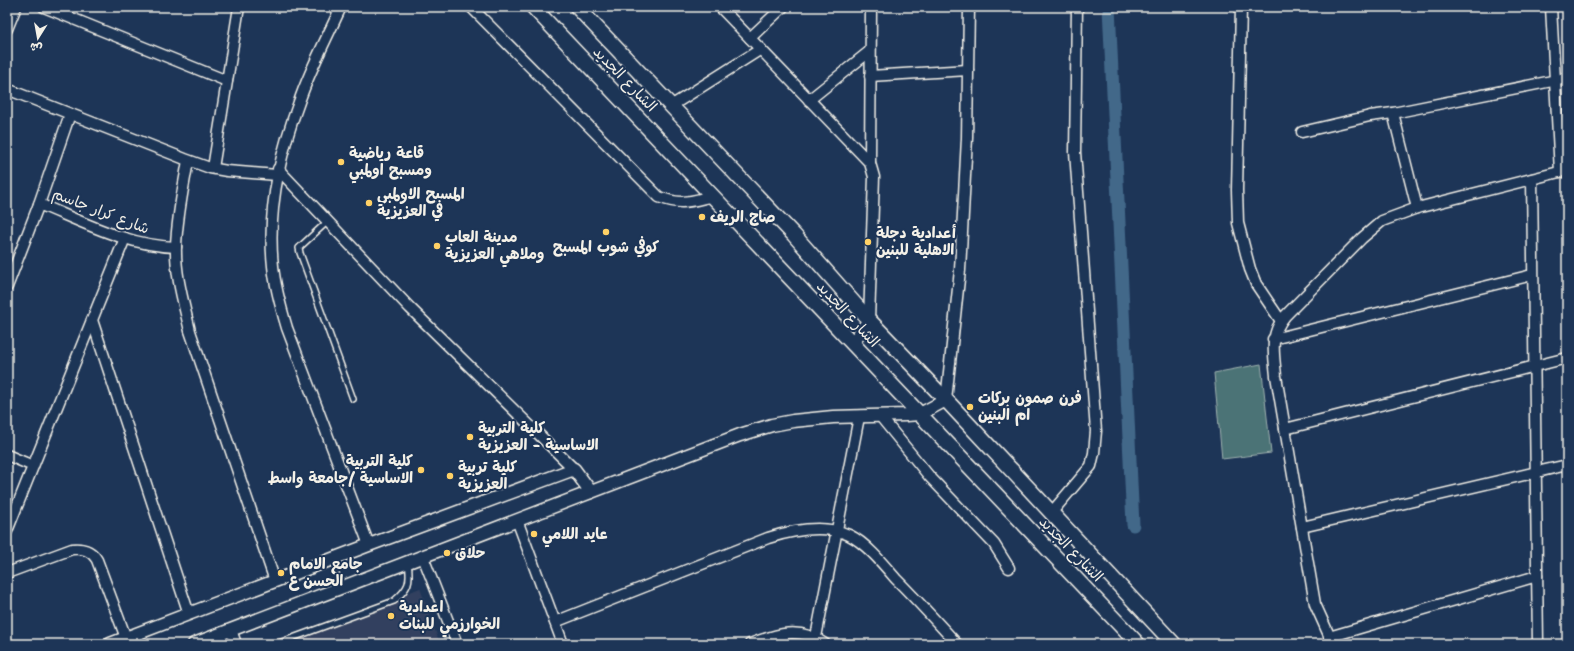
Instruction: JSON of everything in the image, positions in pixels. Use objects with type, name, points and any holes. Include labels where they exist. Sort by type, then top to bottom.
[{"type":"main road","name":"الشارع الجديد","points":[[534,7],[1138,644]]},
{"type":"main road","name":"الشارع الجديد","points":[[577,7],[794,236],[869,320],[1052,512],[1174,644]]},
{"type":"street","points":[[7,29],[16,7]]},
{"type":"street","points":[[44,7],[227,81]]},
{"type":"street","points":[[213,168],[239,7]]},
{"type":"street","points":[[341,7],[299,101],[278,172],[272,228],[273,265],[278,297],[287,328],[369,545]]},
{"type":"street","points":[[471,7],[659,197],[671,202],[684,203],[713,196]]},
{"type":"street","points":[[720,7],[870,163]]},
{"type":"street","points":[[750,38],[783,7]]},
{"type":"street","points":[[852,344],[869,320],[874,177],[870,163],[871,7]]},
{"type":"street","points":[[194,644],[740,435],[772,425],[793,421],[833,417],[920,414],[946,400],[960,270],[967,138],[969,7]]},
{"type":"street","points":[[1052,512],[1091,466],[1096,431],[1075,152],[1077,7]]},
{"type":"street","points":[[1241,7],[1237,190],[1238,223],[1248,262],[1256,284],[1281,321]]},
{"type":"street","points":[[1537,576],[1331,640],[1315,604],[1276,376],[1273,339],[1281,321],[1362,238],[1382,220],[1417,208],[1564,171],[1555,80],[1552,7]]},
{"type":"street","points":[[671,106],[761,49]]},
{"type":"street","points":[[810,100],[870,50]]},
{"type":"street","points":[[870,76],[968,70]]},
{"type":"street","points":[[1302,132],[1370,116],[1393,113],[1567,78]]},
{"type":"street","points":[[7,89],[188,160],[213,168],[227,171],[278,172],[410,308],[574,469],[591,492]]},
{"type":"street","points":[[1393,113],[1417,208]]},
{"type":"street","points":[[7,287],[39,204],[70,114]]},
{"type":"street","points":[[188,160],[179,216],[176,247],[177,271],[190,331],[275,581]]},
{"type":"street","points":[[1532,179],[1532,275],[1538,644]]},
{"type":"street","name":"شارع كرار جاسم","points":[[39,204],[142,244],[176,247]]},
{"type":"street","points":[[7,531],[124,238]]},
{"type":"street","points":[[1273,339],[1532,275]]},
{"type":"street","points":[[92,320],[189,614]]},
{"type":"street","points":[[1285,429],[1567,358]]},
{"type":"street","points":[[816,638],[859,416]]},
{"type":"street","points":[[880,416],[930,476],[994,544],[1009,568]]},
{"type":"street","points":[[7,455],[33,466]]},
{"type":"street","points":[[1302,527],[1567,466]]},
{"type":"street","points":[[110,644],[369,545],[574,469]]},
{"type":"street","points":[[517,520],[563,644]]},
{"type":"street","points":[[555,622],[782,533],[812,529],[837,531],[850,536],[865,547],[882,562],[957,644]]},
{"type":"street","points":[[7,573],[72,549],[78,548],[90,552],[97,560],[126,638]]},
{"type":"street","points":[[423,556],[456,644]]},
{"type":"street","points":[[231,630],[236,644]]},
{"type":"street","points":[[750,644],[784,633],[797,633],[816,638],[825,644]]},
{"type":"lane","points":[[328,222],[299,248],[352,398]]},
{"type":"lane","points":[[276,644],[394,601],[406,590],[410,577],[408,562]]},
{"type":"shaded area","name":"اعدادية الخوارزمي للبنات","points":[[420,588],[440,644],[285,644]]},
{"type":"green space","points":[[1261,364],[1271,453],[1222,459],[1214,373]]},
{"type":"waterway","points":[[1109,7],[1133,525]]},
{"type":"place","name":"قاعة رياضية ومسبح اولمبي","points":[[341,162]]},
{"type":"place","name":"المسبح الاولمبي في العزيزية","points":[[369,203]]},
{"type":"place","name":"صاج الريف","points":[[702,217]]},
{"type":"place","name":"كوفي شوب المسبح","points":[[606,232]]},
{"type":"place","name":"أعدادية دجلة الاهلية للبنين","points":[[868,242]]},
{"type":"place","name":"مدينة العاب وملاهي العزيزية","points":[[437,246]]},
{"type":"place","name":"فرن صمون بركات ام البنين","points":[[970,407]]},
{"type":"place","name":"كلية التربية الاساسية - العزيزية","points":[[470,437]]},
{"type":"place","name":"كلية التربية الاساسية /جامعة واسط","points":[[421,470]]},
{"type":"place","name":"كلية تربية العزيزية","points":[[450,476]]},
{"type":"place","name":"عايد اللامي","points":[[534,534]]},
{"type":"place","name":"حلاق","points":[[447,553]]},
{"type":"place","name":"جامع الامام الحسن ع","points":[[281,573]]},
{"type":"place","name":"اعدادية الخوارزمي للبنات","points":[[391,616]]}]
